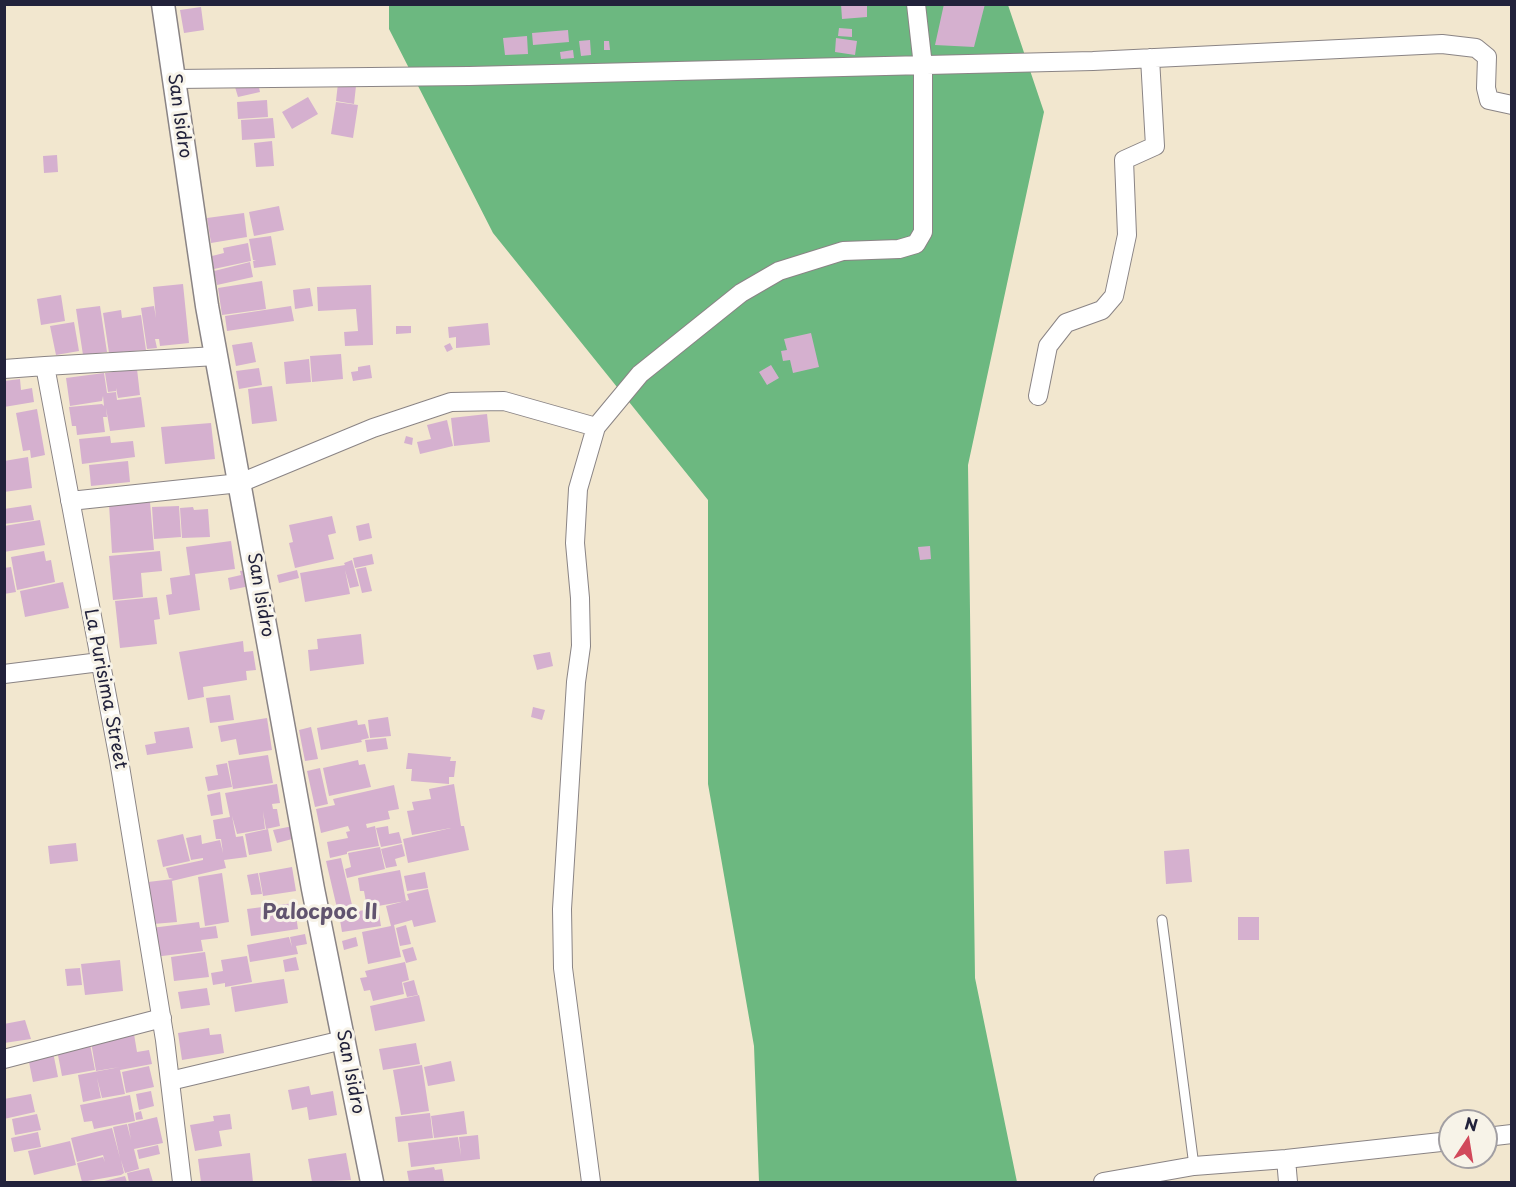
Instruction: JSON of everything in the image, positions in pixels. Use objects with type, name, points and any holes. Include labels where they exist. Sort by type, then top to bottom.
[{"type":"street","name":"San Isidro","points":[[163,4],[207,306],[313,889],[372,1182]]},
{"type":"street","points":[[591,1182],[563,968],[562,909],[576,682],[581,646],[575,543],[578,489],[596,427],[640,374],[741,293],[779,271],[843,250],[899,249],[916,243],[923,232],[922,66],[916,4]]},
{"type":"street","points":[[174,78],[469,76],[922,66],[1442,44],[1476,48],[1487,57],[1486,88],[1489,100],[1512,105]]},
{"type":"street","points":[[1038,396],[1048,346],[1066,323],[1102,310],[1114,296],[1127,235],[1124,160],[1155,146],[1150,58]]},
{"type":"street","points":[[4,369],[216,356]]},
{"type":"street","name":"La Purisima Street","points":[[45,366],[119,760],[162,1018],[182,1182]]},
{"type":"street","points":[[70,501],[240,483],[373,428],[451,402],[504,401],[596,427]]},
{"type":"street","points":[[4,674],[100,662]]},
{"type":"street","points":[[4,1059],[162,1018]]},
{"type":"street","points":[[170,1081],[344,1040]]},
{"type":"street","points":[[1103,1182],[1194,1166],[1286,1159],[1438,1142]]},
{"type":"street","points":[[1286,1159],[1288,1182]]},
{"type":"lane","points":[[1162,920],[1194,1166]]},
{"type":"green space","points":[[389,4],[1008,5],[1044,112],[968,465],[975,978],[1017,1182],[759,1182],[754,1046],[708,784],[708,500],[493,233],[389,29]]},
{"type":"building","points":[[841,4],[867,4],[867,17],[842,19]]},
{"type":"building","points":[[944,4],[985,4],[974,47],[935,45]]},
{"type":"building","points":[[201,7],[204,30],[184,33],[180,10]]},
{"type":"building","points":[[839,28],[852,29],[852,37],[838,36]]},
{"type":"building","points":[[568,30],[569,42],[533,45],[532,33]]},
{"type":"building","points":[[527,36],[528,54],[505,55],[503,38]]},
{"type":"building","points":[[836,38],[857,41],[855,55],[835,52]]},
{"type":"building","points":[[590,40],[591,55],[581,56],[579,41]]},
{"type":"building","points":[[604,41],[609,41],[610,50],[604,50]]},
{"type":"building","points":[[573,50],[574,58],[561,59],[560,52]]},
{"type":"building","points":[[258,83],[260,92],[238,97],[235,87]]},
{"type":"building","points":[[338,83],[356,86],[354,104],[336,101]]},
{"type":"building","points":[[308,97],[318,114],[292,129],[282,112]]},
{"type":"building","points":[[267,100],[268,117],[238,119],[237,102]]},
{"type":"building","points":[[336,102],[358,105],[353,138],[331,134]]},
{"type":"building","points":[[273,118],[275,138],[242,140],[241,120]]},
{"type":"building","points":[[272,141],[274,166],[256,167],[254,143]]},
{"type":"building","points":[[57,155],[58,172],[44,173],[43,156]]},
{"type":"building","points":[[279,206],[284,230],[254,236],[249,212]]},
{"type":"building","points":[[244,213],[247,237],[211,243],[207,218]]},
{"type":"building","points":[[271,236],[276,265],[254,268],[253,261],[256,261],[253,260],[249,239]]},
{"type":"building","points":[[248,243],[251,261],[214,269],[212,256],[224,253],[223,248]]},
{"type":"building","points":[[250,262],[253,277],[217,285],[214,271]]},
{"type":"building","points":[[262,281],[266,309],[222,315],[218,288]]},
{"type":"building","points":[[183,284],[189,343],[160,346],[159,339],[155,339],[157,348],[147,349],[141,308],[154,306],[156,318],[153,287]]},
{"type":"building","points":[[371,285],[373,345],[345,346],[344,332],[358,331],[356,309],[318,311],[317,287]]},
{"type":"building","points":[[310,288],[313,306],[295,309],[293,290]]},
{"type":"building","points":[[61,295],[65,321],[41,325],[37,299]]},
{"type":"building","points":[[100,306],[107,352],[83,355],[76,309]]},
{"type":"building","points":[[291,306],[294,321],[227,331],[225,316]]},
{"type":"building","points":[[121,310],[122,318],[141,315],[146,350],[109,353],[103,313]]},
{"type":"building","points":[[74,322],[79,351],[56,355],[50,326]]},
{"type":"building","points":[[488,323],[490,345],[456,348],[456,337],[449,338],[448,327]]},
{"type":"building","points":[[396,326],[411,326],[411,333],[396,334]]},
{"type":"building","points":[[811,333],[819,367],[793,373],[790,360],[783,361],[781,351],[787,350],[784,339]]},
{"type":"building","points":[[252,342],[256,362],[236,366],[232,345]]},
{"type":"building","points":[[450,343],[453,349],[447,352],[444,346]]},
{"type":"building","points":[[341,354],[343,379],[312,382],[310,356]]},
{"type":"building","points":[[309,359],[311,382],[286,384],[284,362]]},
{"type":"building","points":[[370,365],[372,378],[353,381],[351,372],[358,371],[358,367]]},
{"type":"building","points":[[771,365],[779,378],[767,385],[759,372]]},
{"type":"building","points":[[259,368],[262,385],[239,389],[236,371]]},
{"type":"building","points":[[137,369],[140,395],[118,398],[116,388],[116,391],[108,392],[105,373]]},
{"type":"building","points":[[104,373],[107,393],[116,392],[117,400],[141,397],[145,427],[110,431],[106,408],[107,417],[103,417],[105,432],[77,435],[76,426],[72,426],[69,407],[102,404],[104,406],[103,396],[102,401],[70,406],[66,378]]},
{"type":"building","points":[[20,379],[21,390],[32,388],[34,402],[4,407],[4,381]]},
{"type":"building","points":[[272,386],[277,421],[252,424],[248,389]]},
{"type":"building","points":[[37,409],[45,455],[31,458],[30,450],[23,451],[16,413]]},
{"type":"building","points":[[487,414],[490,442],[454,446],[451,418]]},
{"type":"building","points":[[447,420],[453,446],[420,454],[417,442],[431,439],[427,425]]},
{"type":"building","points":[[211,423],[215,459],[165,464],[161,427]]},
{"type":"building","points":[[110,436],[111,443],[133,441],[135,457],[82,464],[79,439]]},
{"type":"building","points":[[406,436],[413,438],[412,445],[404,443]]},
{"type":"building","points":[[28,457],[32,488],[4,492],[4,461]]},
{"type":"building","points":[[128,461],[130,482],[91,486],[89,465]]},
{"type":"building","points":[[150,502],[154,550],[112,553],[109,504]]},
{"type":"building","points":[[31,505],[34,520],[4,524],[4,509]]},
{"type":"building","points":[[179,506],[181,537],[154,539],[152,507]]},
{"type":"building","points":[[193,507],[194,510],[208,509],[210,537],[182,538],[180,508]]},
{"type":"building","points":[[332,516],[336,533],[328,535],[334,559],[295,568],[289,543],[293,542],[289,525]]},
{"type":"building","points":[[40,520],[45,545],[4,552],[4,526]]},
{"type":"building","points":[[369,523],[372,538],[359,541],[356,526]]},
{"type":"building","points":[[231,541],[235,569],[195,574],[200,610],[169,615],[166,595],[172,594],[170,578],[190,575],[186,547]]},
{"type":"building","points":[[930,546],[931,559],[920,560],[918,547]]},
{"type":"building","points":[[44,551],[46,561],[51,560],[55,582],[17,590],[11,557]]},
{"type":"building","points":[[160,551],[162,571],[141,573],[143,597],[113,600],[109,556]]},
{"type":"building","points":[[372,554],[374,564],[355,568],[353,558]]},
{"type":"building","points":[[352,560],[359,586],[350,588],[345,570],[350,594],[305,602],[300,573],[345,565],[344,563]]},
{"type":"building","points":[[11,567],[16,592],[4,594],[4,568]]},
{"type":"building","points":[[366,567],[372,591],[362,593],[356,569]]},
{"type":"building","points":[[248,570],[250,586],[230,590],[228,578],[241,575],[240,571]]},
{"type":"building","points":[[297,570],[299,578],[279,583],[277,575]]},
{"type":"building","points":[[63,582],[69,608],[25,617],[20,591]]},
{"type":"building","points":[[157,597],[160,619],[154,620],[157,644],[120,648],[115,601]]},
{"type":"building","points":[[361,634],[364,664],[310,671],[308,650],[318,649],[317,639]]},
{"type":"building","points":[[243,641],[244,652],[253,651],[256,670],[246,671],[247,680],[203,687],[204,697],[188,700],[179,652]]},
{"type":"building","points":[[550,652],[553,666],[537,670],[533,655]]},
{"type":"building","points":[[230,695],[234,720],[210,723],[206,698]]},
{"type":"building","points":[[533,707],[545,710],[542,720],[531,717]]},
{"type":"building","points":[[388,717],[391,736],[370,738],[368,720]]},
{"type":"building","points":[[267,718],[272,750],[239,755],[236,739],[221,742],[218,726]]},
{"type":"building","points":[[357,720],[358,725],[365,724],[369,738],[361,740],[362,742],[321,750],[317,728]]},
{"type":"building","points":[[189,727],[193,748],[147,755],[145,745],[156,743],[154,732]]},
{"type":"building","points":[[311,727],[318,759],[305,761],[299,730]]},
{"type":"building","points":[[386,738],[388,749],[367,752],[365,740]]},
{"type":"building","points":[[408,753],[451,757],[450,761],[456,761],[454,777],[449,777],[449,784],[411,781],[412,769],[406,769]]},
{"type":"building","points":[[268,755],[273,783],[233,789],[228,761]]},
{"type":"building","points":[[358,760],[359,765],[365,764],[371,787],[329,796],[323,768]]},
{"type":"building","points":[[227,763],[232,787],[208,791],[205,777],[218,775],[216,765]]},
{"type":"building","points":[[320,768],[328,804],[315,807],[307,771]]},
{"type":"building","points":[[277,784],[280,803],[272,804],[273,809],[277,809],[280,826],[266,829],[263,811],[265,829],[237,834],[232,816],[236,837],[243,836],[247,857],[224,860],[226,868],[172,881],[177,922],[153,924],[148,882],[173,879],[169,878],[166,868],[203,860],[203,858],[191,860],[186,838],[201,835],[202,844],[220,840],[223,853],[221,839],[216,839],[213,820],[230,817],[225,793]]},
{"type":"building","points":[[454,784],[461,826],[464,826],[469,850],[408,863],[403,839],[451,828],[412,835],[407,811],[414,810],[412,802],[431,799],[429,789]]},
{"type":"building","points":[[394,785],[399,809],[388,811],[390,819],[366,824],[367,828],[375,826],[379,846],[350,851],[347,854],[330,858],[327,842],[348,838],[346,832],[350,831],[348,826],[321,833],[316,809],[335,805],[333,799]]},
{"type":"building","points":[[220,792],[223,814],[211,816],[207,795]]},
{"type":"building","points":[[293,826],[296,838],[277,843],[273,830]]},
{"type":"building","points":[[388,826],[389,834],[399,832],[402,843],[381,847],[376,828]]},
{"type":"building","points":[[268,829],[272,851],[249,855],[245,834]]},
{"type":"building","points":[[183,834],[190,861],[163,867],[157,840]]},
{"type":"building","points":[[76,843],[78,861],[50,864],[48,846]]},
{"type":"building","points":[[402,844],[405,856],[395,859],[397,866],[386,868],[381,849]]},
{"type":"building","points":[[380,847],[385,869],[347,878],[345,869],[351,867],[348,853]]},
{"type":"building","points":[[1189,849],[1192,882],[1166,884],[1164,851]]},
{"type":"building","points":[[341,858],[352,905],[337,908],[326,861]]},
{"type":"building","points":[[292,867],[296,891],[263,896],[259,873]]},
{"type":"building","points":[[400,870],[406,901],[367,908],[364,891],[360,891],[358,878]]},
{"type":"building","points":[[425,872],[428,888],[407,891],[404,876]]},
{"type":"building","points":[[222,873],[229,922],[205,926],[198,877]]},
{"type":"building","points":[[258,873],[262,894],[251,895],[247,875]]},
{"type":"building","points":[[428,889],[436,922],[414,927],[412,920],[394,925],[401,957],[368,964],[362,932],[391,926],[386,906],[409,900],[407,894]]},
{"type":"building","points":[[294,903],[298,929],[251,936],[247,909]]},
{"type":"building","points":[[378,908],[381,926],[342,932],[339,914]]},
{"type":"building","points":[[1238,917],[1259,917],[1259,940],[1238,940]]},
{"type":"building","points":[[199,922],[200,928],[216,926],[218,938],[201,940],[203,951],[154,957],[151,928]]},
{"type":"building","points":[[406,925],[411,944],[400,946],[396,928]]},
{"type":"building","points":[[305,934],[307,944],[296,946],[298,954],[250,962],[247,945],[289,937],[292,947],[290,937]]},
{"type":"building","points":[[356,937],[358,946],[344,950],[342,941]]},
{"type":"building","points":[[413,947],[417,960],[406,963],[402,950]]},
{"type":"building","points":[[205,952],[209,977],[174,981],[171,957]]},
{"type":"building","points":[[247,956],[252,982],[225,987],[225,983],[213,985],[211,973],[223,971],[221,960]]},
{"type":"building","points":[[296,957],[299,970],[285,972],[283,960]]},
{"type":"building","points":[[120,960],[123,991],[85,995],[81,964]]},
{"type":"building","points":[[405,962],[409,980],[402,982],[404,994],[373,1001],[370,990],[364,991],[360,978],[367,977],[365,971]]},
{"type":"building","points":[[80,968],[82,985],[67,986],[65,969]]},
{"type":"building","points":[[284,979],[288,1003],[235,1012],[231,987]]},
{"type":"building","points":[[414,980],[418,995],[407,997],[403,983]]},
{"type":"building","points":[[207,988],[210,1005],[181,1009],[178,992]]},
{"type":"building","points":[[419,995],[425,1021],[375,1031],[370,1006]]},
{"type":"building","points":[[25,1020],[31,1039],[4,1043],[4,1024]]},
{"type":"building","points":[[209,1028],[210,1035],[221,1034],[224,1053],[182,1060],[178,1033]]},
{"type":"building","points":[[134,1034],[137,1052],[149,1050],[152,1064],[120,1070],[125,1094],[102,1098],[97,1078],[101,1098],[83,1102],[78,1075],[120,1067],[96,1071],[91,1042]]},
{"type":"building","points":[[416,1043],[420,1064],[383,1070],[379,1049]]},
{"type":"building","points":[[90,1044],[95,1070],[62,1076],[57,1050]]},
{"type":"building","points":[[53,1052],[58,1077],[33,1082],[28,1057]]},
{"type":"building","points":[[451,1061],[455,1081],[428,1086],[424,1067]]},
{"type":"building","points":[[422,1065],[429,1111],[401,1115],[393,1070]]},
{"type":"building","points":[[149,1066],[154,1087],[126,1093],[122,1072]]},
{"type":"building","points":[[309,1086],[311,1095],[333,1091],[337,1115],[309,1120],[307,1107],[292,1110],[288,1090]]},
{"type":"building","points":[[151,1091],[154,1106],[139,1110],[136,1094]]},
{"type":"building","points":[[31,1094],[35,1112],[4,1119],[4,1099]]},
{"type":"building","points":[[130,1095],[135,1121],[94,1129],[92,1121],[84,1122],[80,1105]]},
{"type":"building","points":[[141,1111],[143,1119],[136,1120],[135,1113]]},
{"type":"building","points":[[464,1111],[467,1134],[434,1138],[431,1116]]},
{"type":"building","points":[[430,1113],[433,1138],[398,1142],[395,1117]]},
{"type":"building","points":[[37,1114],[41,1130],[15,1135],[12,1119]]},
{"type":"building","points":[[230,1114],[232,1129],[219,1131],[222,1146],[195,1151],[190,1125],[214,1121],[213,1116]]},
{"type":"building","points":[[157,1117],[163,1143],[134,1149],[139,1169],[125,1173],[121,1160],[124,1173],[121,1175],[82,1182],[77,1163],[103,1157],[105,1162],[103,1155],[77,1162],[71,1138],[112,1128],[120,1158],[113,1127],[127,1124],[131,1140],[128,1124]]},
{"type":"building","points":[[38,1132],[41,1147],[14,1152],[11,1138]]},
{"type":"building","points":[[478,1135],[480,1159],[411,1167],[408,1143],[458,1137],[461,1156],[459,1137]]},
{"type":"building","points":[[70,1141],[76,1165],[34,1175],[28,1151]]},
{"type":"building","points":[[158,1145],[160,1154],[139,1159],[137,1150]]},
{"type":"building","points":[[250,1153],[253,1182],[201,1182],[198,1159]]},
{"type":"building","points":[[346,1153],[351,1180],[312,1182],[308,1159]]},
{"type":"building","points":[[434,1167],[435,1170],[442,1169],[444,1181],[409,1182],[407,1171]]},
{"type":"building","points":[[149,1168],[153,1182],[129,1182],[127,1173]]},
{"type":"building","points":[[125,1176],[127,1182],[100,1182]]},
{"type":"district","name":"Palocpoc II","points":[[320,913]]}]
